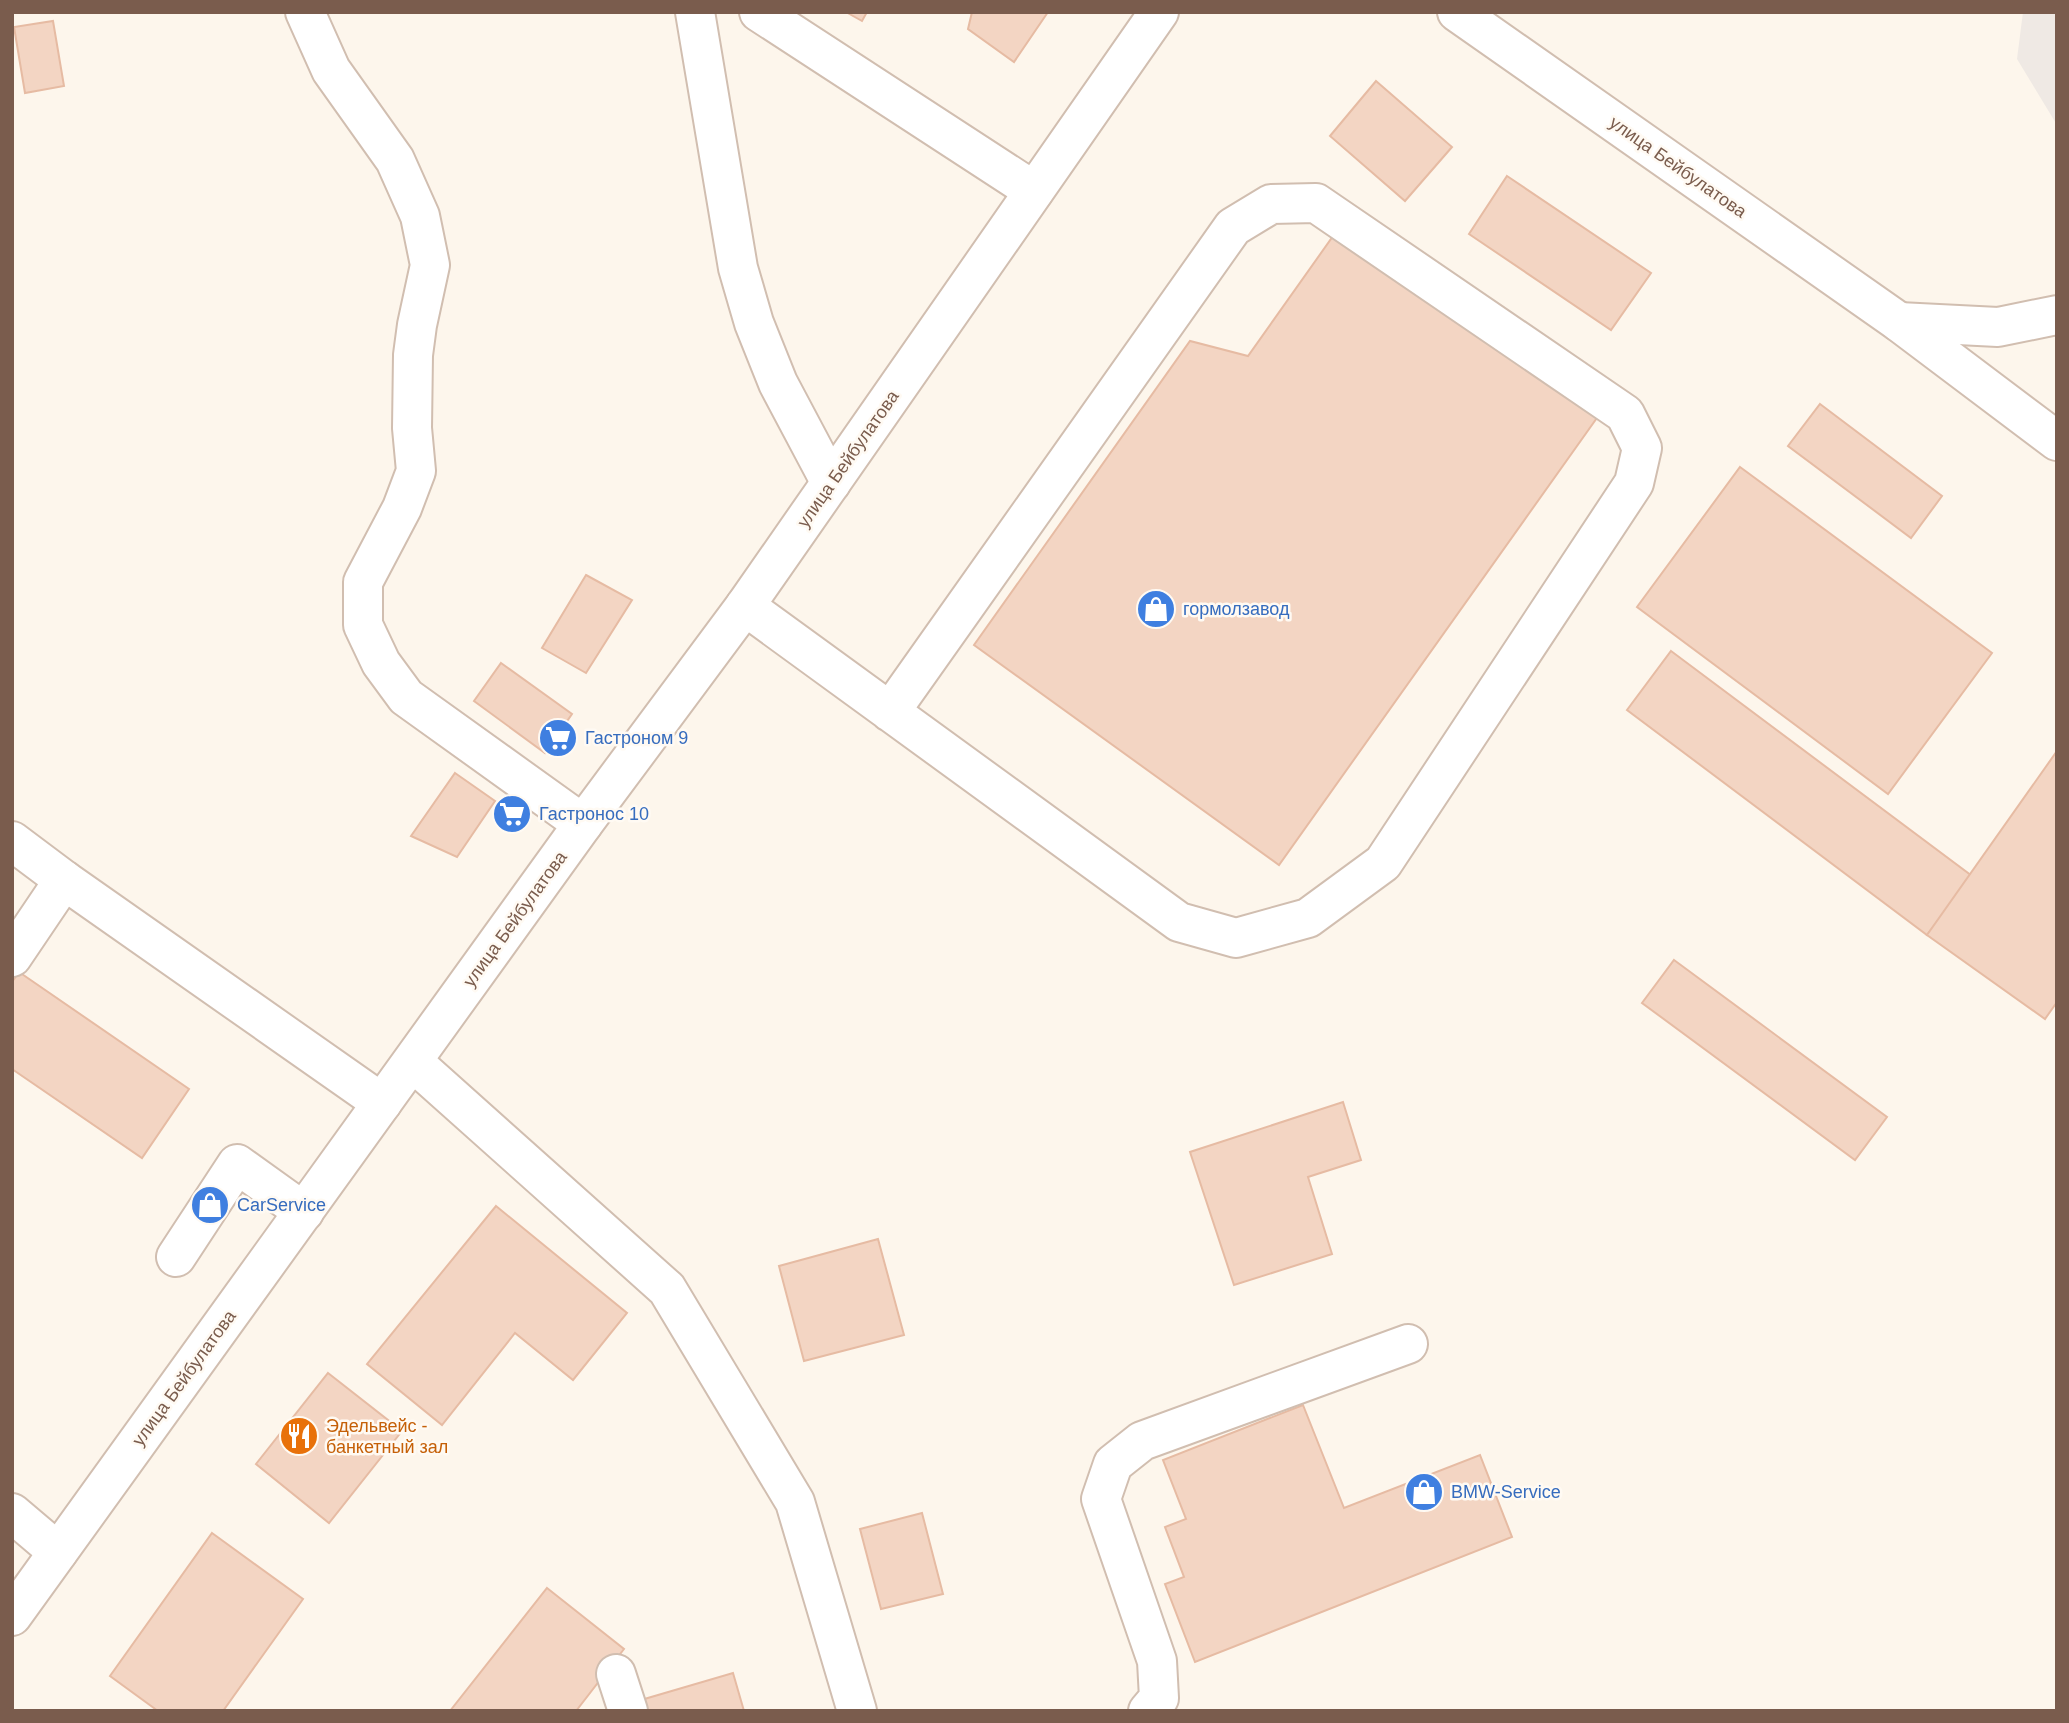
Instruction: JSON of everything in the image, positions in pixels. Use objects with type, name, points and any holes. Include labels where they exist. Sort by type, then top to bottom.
[{"type":"street","points":[[305,12],[331,70],[395,160],[420,216],[430,265],[413,355],[412,428],[416,471],[402,508],[363,582],[363,625],[381,663],[406,697],[583,824]]},
{"type":"street","points":[[695,12],[738,268],[754,323],[778,383],[831,483]]},
{"type":"street","points":[[759,12],[1034,191]]},
{"type":"street","name":"улица Бейбулатова","points":[[12,1616],[583,824],[745,606],[1159,12]]},
{"type":"street","name":"улица Бейбулатова","points":[[1457,12],[1899,322],[2057,440]]},
{"type":"street","points":[[745,606],[890,712],[1179,922],[1236,938],[1308,918],[1383,863],[1634,483],[1642,448],[1625,414],[1316,203],[1271,204],[1233,228],[890,712]]},
{"type":"street","points":[[1899,322],[1998,327],[2057,315]]},
{"type":"street","points":[[12,841],[382,1103]]},
{"type":"street","points":[[12,957],[64,880]]},
{"type":"street","points":[[413,1062],[667,1289],[795,1502],[857,1711]]},
{"type":"street","points":[[176,1257],[237,1164],[304,1212]]},
{"type":"street","points":[[1148,1711],[1159,1698],[1157,1661],[1101,1499],[1114,1464],[1142,1441],[1408,1344]]},
{"type":"street","points":[[12,1513],[58,1552]]},
{"type":"street","points":[[617,1674],[628,1711]]},
{"type":"shaded area","points":[[2023,12],[2057,12],[2057,125],[2017,59]]},
{"type":"building","points":[[846,12],[867,12],[862,21]]},
{"type":"building","points":[[972,12],[1048,12],[1014,62],[968,29]]},
{"type":"building","points":[[53,21],[64,86],[25,93],[14,27]]},
{"type":"building","points":[[1376,81],[1452,147],[1405,201],[1330,136]]},
{"type":"building","points":[[1507,176],[1651,273],[1611,330],[1469,234]]},
{"type":"building","points":[[1343,222],[1604,408],[1279,865],[974,645],[1190,341],[1248,356]]},
{"type":"building","points":[[1820,404],[1942,496],[1911,538],[1788,446]]},
{"type":"building","points":[[1740,467],[1992,653],[1888,794],[1637,607]]},
{"type":"building","points":[[586,575],[632,600],[586,673],[542,648]]},
{"type":"building","points":[[1671,651],[1972,876],[1927,935],[1627,710]]},
{"type":"building","points":[[501,663],[572,714],[545,753],[474,701]]},
{"type":"building","points":[[2057,751],[2057,1002],[2045,1019],[1927,935]]},
{"type":"building","points":[[455,773],[495,801],[457,857],[411,836]]},
{"type":"building","points":[[1674,960],[1887,1117],[1855,1160],[1642,1003]]},
{"type":"building","points":[[19,972],[189,1089],[142,1158],[12,1069],[12,982]]},
{"type":"building","points":[[1343,1102],[1361,1160],[1308,1177],[1332,1254],[1234,1285],[1190,1152]]},
{"type":"building","points":[[496,1206],[627,1313],[573,1380],[515,1333],[442,1425],[367,1364]]},
{"type":"building","points":[[878,1239],[904,1335],[804,1361],[779,1266]]},
{"type":"building","points":[[328,1373],[402,1431],[329,1523],[256,1464]]},
{"type":"building","points":[[1303,1405],[1344,1508],[1480,1455],[1512,1537],[1195,1662],[1165,1584],[1184,1577],[1165,1527],[1186,1519],[1163,1460]]},
{"type":"building","points":[[922,1513],[943,1594],[881,1609],[860,1529]]},
{"type":"building","points":[[212,1533],[303,1599],[223,1711],[158,1711],[110,1676]]},
{"type":"building","points":[[547,1588],[624,1649],[576,1711],[450,1711]]},
{"type":"building","points":[[733,1673],[744,1711],[644,1711],[641,1700]]},
{"type":"place","name":"гормолзавод","points":[[1156,609]]},
{"type":"place","name":"Гастроном 9","points":[[558,738]]},
{"type":"place","name":"Гастронос 10","points":[[512,814]]},
{"type":"place","name":"CarService","points":[[210,1205]]},
{"type":"place","name":"Эдельвейс - банкетный зал","points":[[299,1436]]},
{"type":"place","name":"BMW-Service","points":[[1424,1492]]}]
